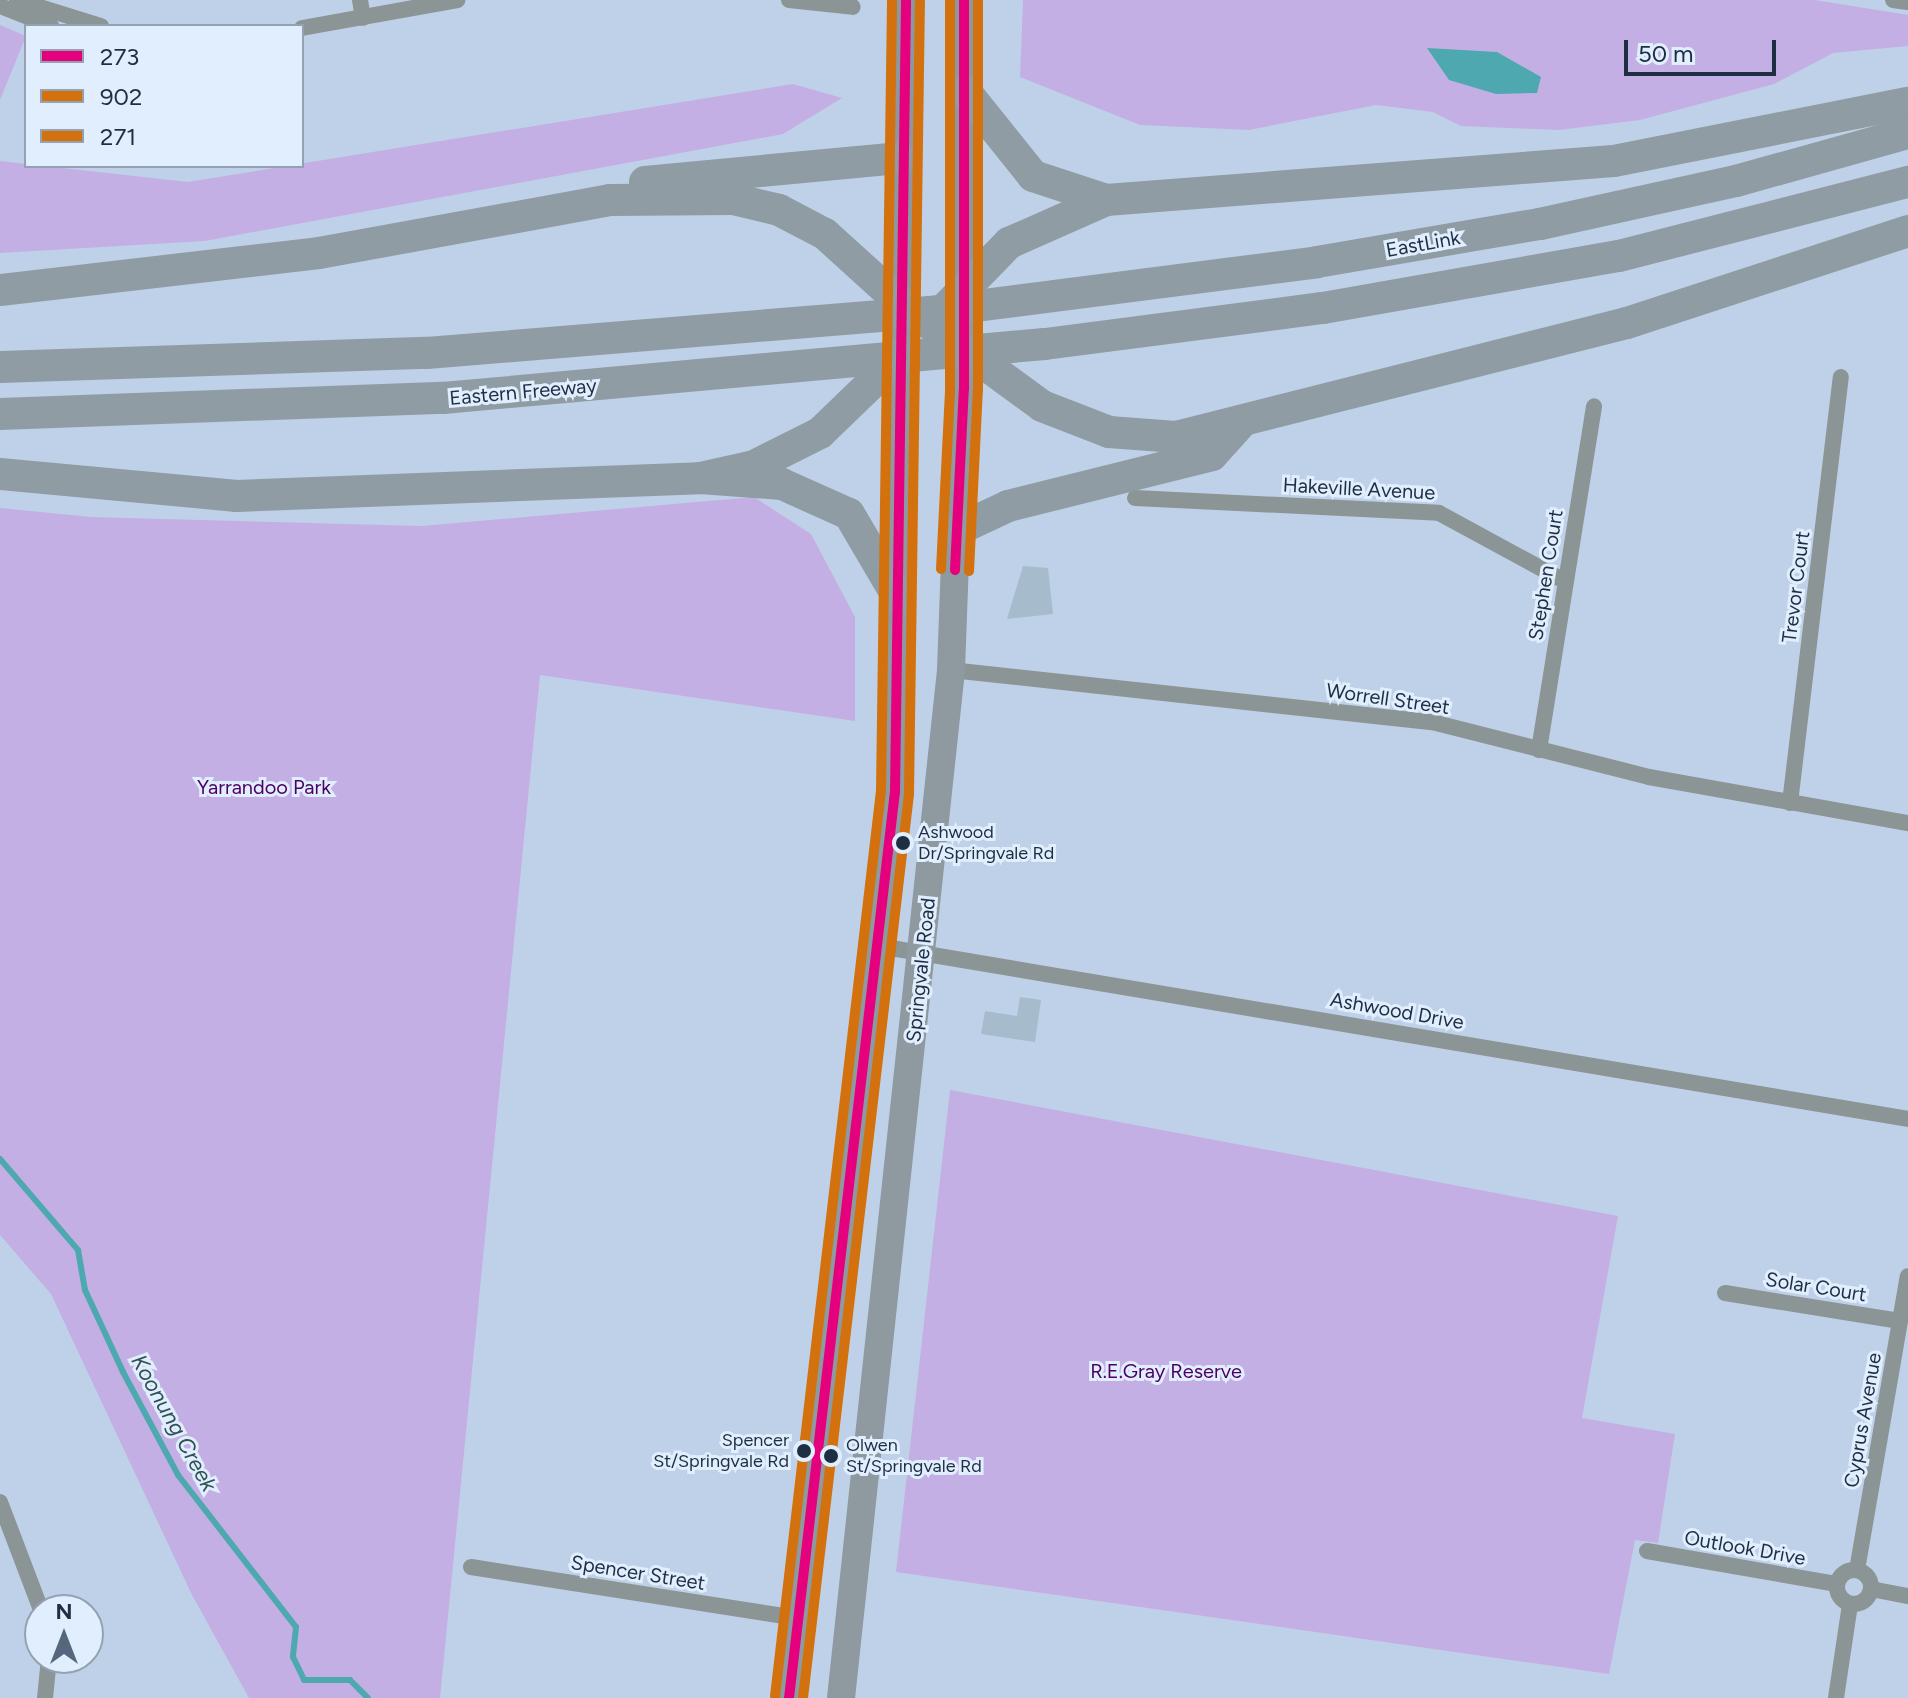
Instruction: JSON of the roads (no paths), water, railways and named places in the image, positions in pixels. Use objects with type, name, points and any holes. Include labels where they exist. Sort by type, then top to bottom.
[{"type":"highway","points":[[965,91],[1033,176],[1106,200]]},
{"type":"highway","points":[[0,367],[442,352],[908,300],[970,276],[1034,227],[1106,200],[1573,166],[1727,144],[1908,103]]},
{"type":"highway","name":"EastLink","points":[[908,300],[1317,262],[1540,224],[1736,181],[1908,133]]},
{"type":"highway","points":[[0,290],[319,253],[554,208],[696,173],[901,158]]},
{"type":"highway","name":"Eastern Freeway","points":[[0,414],[443,398],[1045,344],[1309,310],[1619,256],[1908,182]]},
{"type":"highway","points":[[554,208],[671,197],[758,203],[825,234],[908,300],[964,351],[1010,385],[1083,425],[1130,436],[1176,437],[1240,424],[1696,303],[1908,231]]},
{"type":"highway","name":"Springvale Road","points":[[841,1698],[951,670],[970,276]]},
{"type":"highway","points":[[789,1698],[879,946],[897,764],[899,396],[908,300]]},
{"type":"highway","points":[[700,478],[776,457],[860,401],[901,355]]},
{"type":"highway","points":[[957,530],[1008,506],[1212,455],[1240,424]]},
{"type":"highway","points":[[0,474],[237,496],[700,478],[782,484],[825,497],[867,534],[899,599]]},
{"type":"main road","points":[[906,0],[901,158],[908,300]]},
{"type":"main road","name":"Springvale Road","points":[[964,0],[970,276]]},
{"type":"street","points":[[17,0],[53,16],[91,24]]},
{"type":"street","points":[[360,0],[363,18]]},
{"type":"street","points":[[304,28],[458,0]]},
{"type":"street","points":[[789,0],[853,7]]},
{"type":"street","points":[[1893,0],[1908,2]]},
{"type":"street","points":[[0,6],[35,9]]},
{"type":"street","name":"Trevor Court","points":[[1790,803],[1841,377]]},
{"type":"street","name":"Stephen Court","points":[[1539,750],[1594,406]]},
{"type":"street","name":"Hakeville Avenue","points":[[1135,498],[1439,513],[1564,581]]},
{"type":"street","name":"Worrell Street","points":[[951,670],[1432,722],[1539,750],[1790,803],[1908,823]]},
{"type":"street","name":"Ashwood Drive","points":[[879,946],[923,950],[1908,1119]]},
{"type":"street","name":"Cyprus Avenue","points":[[1857,1570],[1908,1276]]},
{"type":"street","name":"Solar Court","points":[[1725,1293],[1900,1321]]},
{"type":"street","points":[[0,1502],[35,1594]]},
{"type":"street","name":"Outlook Drive","points":[[1647,1551],[1837,1584]]},
{"type":"street","name":"Spencer Street","points":[[471,1567],[798,1618]]},
{"type":"street","points":[[1836,1698],[1850,1604],[1837,1584],[1857,1570],[1871,1589],[1908,1596]]},
{"type":"street","points":[[1850,1604],[1864,1601],[1871,1589]]},
{"type":"street","points":[[45,1698],[47,1674]]},
{"type":"waterway","name":"Koonung Creek","points":[[0,1159],[78,1250],[85,1290],[123,1372],[178,1475],[296,1627],[293,1657],[304,1680],[350,1680],[368,1698]]},
{"type":"place","name":"Ashwood Dr/Springvale Rd","points":[[903,843]]},
{"type":"place","name":"Spencer St/Springvale Rd","points":[[804,1451]]},
{"type":"place","name":"Olwen St/Springvale Rd","points":[[831,1456]]},
{"type":"park label","name":"Yarrandoo Park","points":[[264,787]]},
{"type":"park label","name":"R.E.Gray Reserve","points":[[1166,1371]]}]
